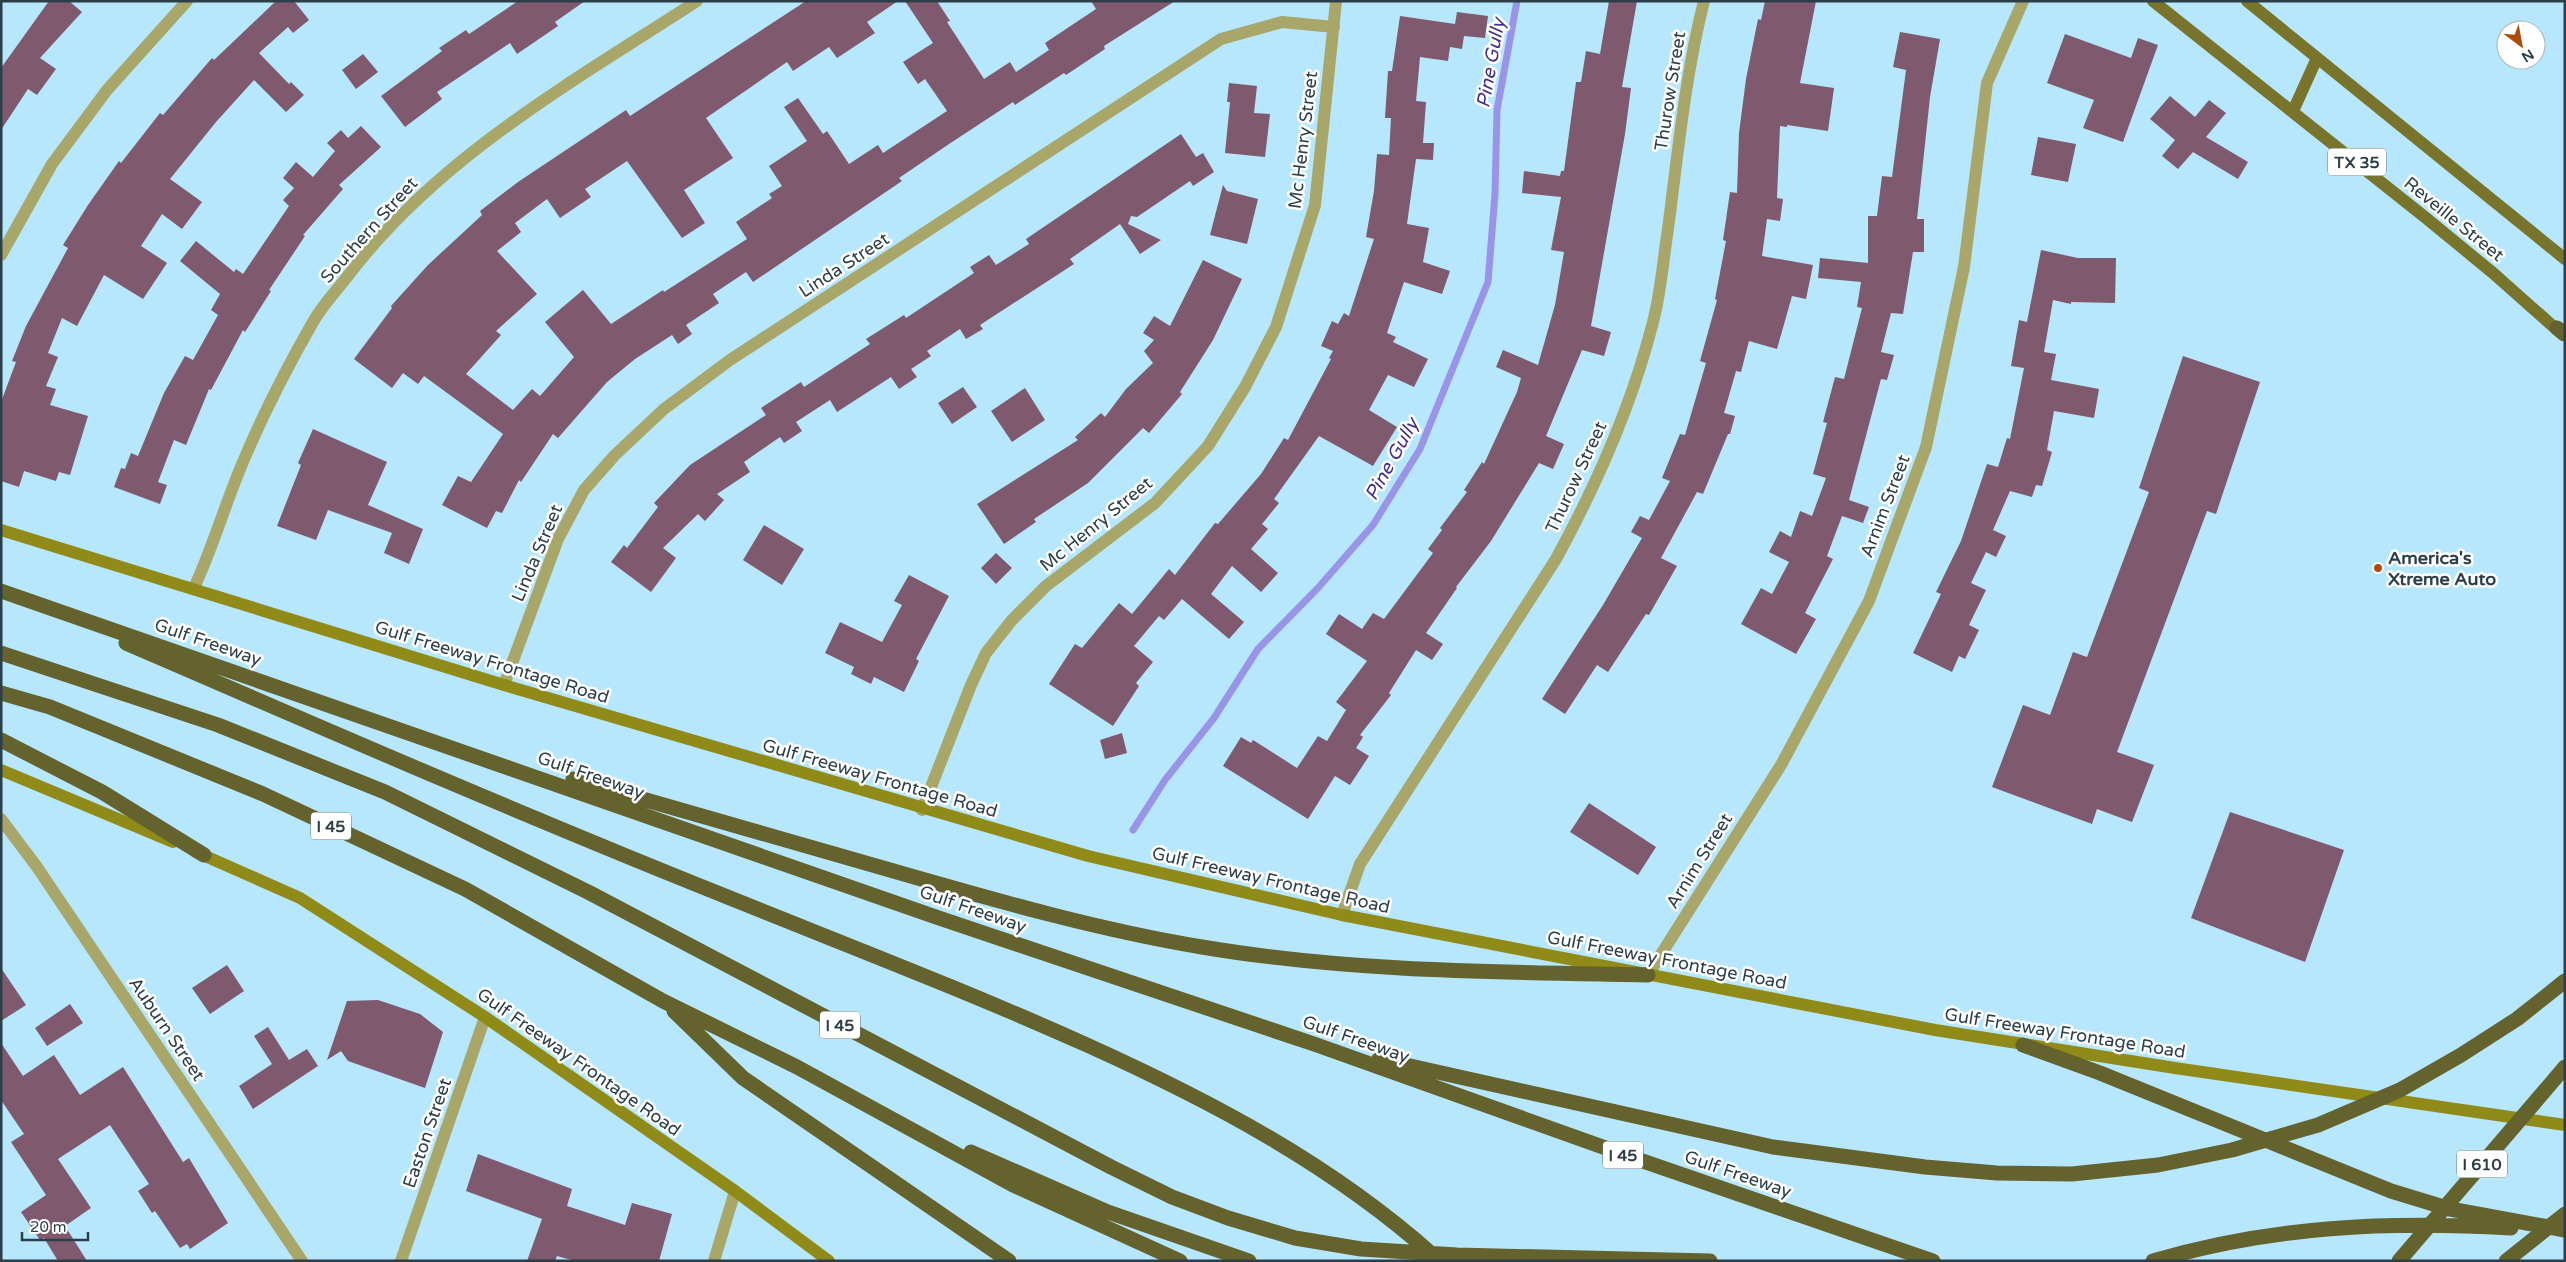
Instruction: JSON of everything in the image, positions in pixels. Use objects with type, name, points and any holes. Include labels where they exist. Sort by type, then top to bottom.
[{"type":"highway","name":"Gulf Freeway","points":[[1,591],[405,730],[946,920],[1314,1044],[1631,1157],[1933,1261]]},
{"type":"highway","points":[[17,596],[568,833],[1021,1016],[1168,1082],[1246,1122],[1320,1168],[1366,1199],[1440,1261]]},
{"type":"highway","name":"I 45","points":[[1,653],[218,725],[385,792],[588,892],[1111,1167],[1172,1197],[1228,1218],[1295,1238],[1361,1249],[1457,1255],[1710,1261]]},
{"type":"highway","name":"I 45","points":[[1,694],[50,707],[263,794],[465,888],[663,1001],[796,1067],[1013,1185],[1180,1261]]},
{"type":"highway","points":[[405,730],[983,896],[1130,934],[1277,958],[1354,966],[1435,970],[1648,975]]},
{"type":"highway","points":[[1,740],[102,792],[204,855]]},
{"type":"highway","points":[[1314,1044],[1773,1148],[1925,1167],[1997,1173],[2072,1174],[2158,1165],[2232,1150],[2318,1125],[2400,1090],[2461,1055],[2516,1019],[2565,981]]},
{"type":"highway","points":[[663,1001],[743,1078],[1009,1261]]},
{"type":"highway","points":[[2023,1045],[2100,1073],[2390,1191],[2450,1208],[2565,1230]]},
{"type":"highway","name":"I 610","points":[[2399,1261],[2565,1066]]},
{"type":"highway","points":[[796,1067],[1032,1180],[1189,1242],[1249,1261]]},
{"type":"highway","points":[[2506,1261],[2565,1214]]},
{"type":"highway","points":[[2152,1261],[2223,1242],[2293,1231],[2364,1226],[2471,1226],[2565,1230]]},
{"type":"main road","name":"Reveille Street","points":[[2153,1],[2293,111],[2493,273],[2562,333]]},
{"type":"main road","points":[[2247,1],[2565,259]]},
{"type":"main road","points":[[2293,111],[2318,58]]},
{"type":"main road","name":"Gulf Freeway Frontage Road","points":[[1,530],[504,685],[922,810],[1088,856],[1342,915],[1648,975],[2023,1045],[2564,1125]]},
{"type":"main road","name":"Gulf Freeway Frontage Road","points":[[1,770],[204,855],[300,898],[485,1017],[735,1191],[829,1261]]},
{"type":"street","points":[[1,255],[58,156],[107,90],[187,1]]},
{"type":"street","name":"Southern Street","points":[[194,588],[213,545],[240,469],[276,388],[314,319],[360,259],[411,204],[514,120],[697,1]]},
{"type":"street","name":"Mc Henry Street","points":[[922,810],[971,686],[991,646],[1012,620],[1046,586],[1155,503],[1208,446],[1245,387],[1276,327],[1315,205],[1336,1]]},
{"type":"street","name":"Thurow Street","points":[[1342,915],[1360,864],[1556,559],[1575,524],[1620,424],[1635,385],[1654,321],[1690,62],[1704,1]]},
{"type":"street","name":"Arnim Street","points":[[1648,975],[1781,765],[1868,601],[1926,447],[1964,267],[1987,83],[2022,1]]},
{"type":"street","name":"Linda Street","points":[[504,685],[558,539],[584,490],[615,455],[664,408],[730,360],[1221,39],[1282,22],[1334,27]]},
{"type":"street","name":"Auburn Street","points":[[1,819],[37,867],[302,1261]]},
{"type":"street","name":"Easton Street","points":[[401,1261],[485,1017]]},
{"type":"street","points":[[714,1261],[735,1191]]},
{"type":"building","points":[[49,1],[69,1],[82,12],[40,58],[56,69],[37,95],[28,89],[1,130],[1,68]]},
{"type":"building","points":[[276,1],[294,1],[309,20],[293,33],[288,27],[259,53],[289,84],[291,82],[304,95],[286,112],[254,80],[216,122],[170,179],[202,202],[182,229],[162,214],[141,246],[167,263],[143,299],[104,275],[77,326],[62,318],[48,353],[58,357],[46,386],[56,389],[50,405],[88,416],[70,475],[59,472],[56,481],[24,471],[19,487],[1,481],[1,402],[16,362],[12,361],[26,326],[68,248],[63,245],[119,161],[121,163],[160,113],[163,115],[212,58],[214,60]]},
{"type":"building","points":[[518,1],[585,1],[555,22],[558,26],[517,54],[510,43],[437,92],[442,99],[405,127],[381,96],[442,51],[439,48],[466,30],[469,34]]},
{"type":"building","points":[[806,1],[898,1],[867,22],[875,33],[837,58],[829,47],[793,71],[787,62],[706,118],[733,158],[684,190],[705,223],[682,238],[627,161],[585,189],[591,197],[560,218],[547,199],[515,223],[521,232],[497,251],[537,294],[496,331],[501,335],[466,374],[513,410],[532,389],[540,396],[574,357],[545,322],[583,290],[611,324],[747,239],[736,222],[772,198],[769,194],[782,186],[769,166],[807,141],[784,107],[798,98],[823,134],[827,131],[849,164],[878,145],[883,153],[947,111],[925,79],[918,84],[903,62],[933,43],[905,1],[937,1],[950,21],[947,22],[984,79],[1010,62],[1016,72],[1049,50],[1045,43],[1096,9],[1091,1],[1175,1],[1104,46],[1105,49],[1066,75],[1064,73],[1015,105],[1013,102],[949,144],[899,178],[902,181],[753,282],[746,272],[713,294],[719,303],[686,325],[692,334],[678,344],[672,335],[635,359],[607,382],[558,438],[553,434],[521,482],[519,480],[502,513],[496,511],[487,528],[442,505],[458,476],[471,482],[503,434],[424,376],[418,384],[403,373],[392,388],[354,359],[392,308],[391,306],[428,265],[482,215],[480,211],[518,182],[626,110],[630,116]]},
{"type":"building","points":[[1609,1],[1637,1],[1622,87],[1631,88],[1625,134],[1591,326],[1611,332],[1604,356],[1582,350],[1546,436],[1564,444],[1553,469],[1539,463],[1491,541],[1456,587],[1426,633],[1443,644],[1432,660],[1416,650],[1389,693],[1391,695],[1360,735],[1363,737],[1356,748],[1369,756],[1350,785],[1335,776],[1308,819],[1223,766],[1241,737],[1251,743],[1253,740],[1297,768],[1318,736],[1327,741],[1346,710],[1336,702],[1367,661],[1326,634],[1339,614],[1362,629],[1373,613],[1384,619],[1433,553],[1428,549],[1442,530],[1440,528],[1467,492],[1464,490],[1482,462],[1484,464],[1517,392],[1521,378],[1496,367],[1503,350],[1538,365],[1555,305],[1564,252],[1551,250],[1561,197],[1522,193],[1524,171],[1560,176],[1561,171],[1564,171],[1576,82],[1581,82],[1586,51],[1600,54]]},
{"type":"building","points":[[1765,1],[1816,1],[1800,83],[1834,88],[1828,131],[1787,125],[1787,127],[1780,126],[1777,198],[1783,199],[1780,221],[1767,219],[1762,256],[1813,265],[1806,299],[1792,296],[1777,349],[1749,341],[1741,372],[1736,371],[1724,413],[1735,416],[1730,434],[1728,434],[1703,494],[1697,492],[1661,558],[1677,566],[1649,615],[1646,614],[1608,672],[1597,665],[1565,714],[1542,699],[1603,605],[1642,538],[1631,532],[1640,516],[1649,520],[1670,481],[1662,478],[1680,434],[1685,435],[1706,363],[1700,361],[1717,300],[1715,299],[1726,241],[1723,240],[1730,192],[1737,193],[1739,133],[1746,79],[1758,19],[1761,20]]},
{"type":"building","points":[[1457,12],[1488,16],[1485,38],[1464,36],[1462,49],[1450,47],[1448,61],[1420,57],[1416,101],[1426,102],[1423,143],[1434,143],[1433,160],[1416,159],[1407,224],[1429,228],[1423,262],[1450,271],[1442,294],[1404,282],[1387,333],[1396,337],[1393,342],[1428,359],[1414,387],[1388,375],[1369,410],[1397,427],[1373,466],[1319,436],[1274,499],[1279,503],[1262,524],[1268,529],[1251,549],[1278,573],[1261,592],[1232,566],[1211,594],[1244,622],[1229,639],[1182,599],[1164,620],[1159,616],[1134,646],[1153,662],[1136,683],[1139,686],[1113,726],[1049,684],[1075,644],[1082,648],[1119,603],[1132,614],[1169,569],[1175,575],[1215,523],[1218,524],[1261,474],[1284,438],[1288,440],[1331,359],[1329,358],[1333,351],[1321,346],[1332,321],[1338,324],[1344,313],[1349,316],[1374,239],[1366,237],[1374,191],[1377,154],[1389,155],[1391,118],[1385,118],[1388,71],[1392,71],[1400,16],[1455,24]]},
{"type":"building","points":[[1900,32],[1940,39],[1930,97],[1917,219],[1924,219],[1924,252],[1913,252],[1903,314],[1891,313],[1881,352],[1894,355],[1887,380],[1881,379],[1849,500],[1869,507],[1863,523],[1842,516],[1827,556],[1833,559],[1805,613],[1816,619],[1796,654],[1741,624],[1761,588],[1772,594],[1789,562],[1769,552],[1780,531],[1791,537],[1800,511],[1812,516],[1826,478],[1813,474],[1827,423],[1823,422],[1835,377],[1844,379],[1862,308],[1857,307],[1861,282],[1818,278],[1820,258],[1868,263],[1868,216],[1877,216],[1882,176],[1892,177],[1906,70],[1893,67]]},
{"type":"building","points":[[2065,34],[2131,58],[2138,38],[2158,45],[2123,142],[2083,128],[2094,100],[2047,83]]},
{"type":"building","points":[[363,54],[378,72],[356,89],[342,70]]},
{"type":"building","points":[[1229,83],[1257,86],[1254,113],[1270,114],[1265,157],[1225,153],[1230,102],[1227,102]]},
{"type":"building","points":[[2170,96],[2195,117],[2209,100],[2226,113],[2206,137],[2248,162],[2238,179],[2193,152],[2178,169],[2162,156],[2175,140],[2150,119]]},
{"type":"building","points":[[361,126],[381,147],[339,185],[343,189],[303,235],[305,236],[269,290],[271,291],[245,332],[243,330],[211,390],[209,389],[186,445],[174,440],[158,482],[167,485],[160,504],[114,487],[121,468],[125,469],[131,453],[138,456],[164,393],[185,356],[193,360],[218,315],[211,310],[220,294],[180,261],[196,241],[234,272],[236,269],[243,274],[289,206],[283,200],[294,188],[283,178],[296,162],[313,177],[335,151],[327,143],[341,130],[348,138]]},
{"type":"building","points":[[1181,134],[1196,157],[1203,153],[1214,172],[1193,186],[1190,181],[1137,217],[1131,216],[1128,224],[1161,240],[1140,254],[1120,224],[1070,259],[1074,264],[980,325],[983,329],[966,339],[960,329],[927,351],[931,356],[911,369],[917,377],[899,389],[891,377],[837,412],[830,400],[796,422],[802,431],[784,443],[780,437],[744,462],[750,472],[717,494],[724,500],[705,521],[698,514],[663,548],[676,558],[651,592],[611,562],[624,545],[627,548],[658,507],[654,503],[690,465],[766,415],[761,408],[801,382],[804,387],[870,344],[866,339],[904,315],[906,318],[974,273],[970,267],[989,255],[996,265],[1029,244],[1026,239]]},
{"type":"building","points":[[2038,137],[2076,144],[2068,182],[2031,175]]},
{"type":"building","points":[[1223,185],[1227,191],[1258,199],[1247,244],[1210,235]]},
{"type":"building","points":[[2041,250],[2078,258],[2116,258],[2115,303],[2071,302],[2071,304],[2053,300],[2044,352],[2056,354],[2051,380],[2099,389],[2094,418],[2054,411],[2047,450],[2052,452],[2042,486],[2036,485],[2032,497],[2010,491],[1993,530],[2006,536],[1996,557],[1986,552],[1971,583],[1986,590],[1969,625],[1979,630],[1965,659],[1959,656],[1952,672],[1913,653],[1941,594],[1936,592],[1961,541],[1987,464],[1998,467],[2007,438],[2010,439],[2024,368],[2011,366],[2019,320],[2027,322]]},
{"type":"building","points":[[1203,260],[1242,279],[1213,340],[1180,392],[1182,394],[1149,433],[1143,428],[1088,483],[1034,519],[1036,522],[1004,544],[977,504],[1078,440],[1075,437],[1101,413],[1105,417],[1126,389],[1153,363],[1144,351],[1154,340],[1143,333],[1154,316],[1170,326]]},
{"type":"building","points":[[2183,356],[2260,382],[2216,514],[2207,511],[2117,752],[2154,765],[2132,822],[2097,809],[2092,824],[1992,787],[2023,705],[2050,715],[2073,652],[2087,657],[2149,492],[2139,488]]},
{"type":"building","points":[[963,387],[977,407],[952,424],[938,403]]},
{"type":"building","points":[[1025,388],[1045,420],[1012,442],[991,411]]},
{"type":"building","points":[[313,429],[387,462],[368,505],[423,529],[409,564],[384,553],[392,533],[328,510],[316,540],[277,526],[301,465],[298,463]]},
{"type":"building","points":[[764,525],[804,549],[782,585],[743,560]]},
{"type":"building","points":[[996,553],[1012,568],[996,584],[981,568]]},
{"type":"building","points":[[909,575],[949,596],[916,659],[919,661],[904,692],[874,677],[871,684],[851,674],[854,667],[825,653],[840,622],[882,642],[902,605],[894,601]]},
{"type":"building","points":[[1122,733],[1127,753],[1105,759],[1100,740]]},
{"type":"building","points":[[1589,803],[1656,847],[1638,875],[1570,832]]},
{"type":"building","points":[[2230,812],[2344,850],[2305,962],[2191,918]]},
{"type":"building","points":[[227,965],[244,991],[210,1014],[192,988]]},
{"type":"building","points":[[1,968],[26,1005],[1,1021]]},
{"type":"building","points":[[378,1000],[420,1014],[443,1032],[425,1088],[348,1061],[341,1051],[327,1060],[347,1001]]},
{"type":"building","points":[[70,1004],[83,1023],[47,1046],[35,1028]]},
{"type":"building","points":[[268,1027],[289,1060],[307,1049],[318,1066],[253,1109],[239,1086],[272,1064],[254,1036]]},
{"type":"building","points":[[1,1043],[23,1076],[54,1055],[80,1095],[123,1067],[183,1162],[189,1158],[228,1223],[190,1249],[187,1244],[180,1248],[155,1211],[152,1213],[138,1191],[149,1184],[110,1125],[58,1159],[91,1208],[65,1226],[87,1261],[58,1261],[44,1238],[40,1240],[21,1212],[46,1195],[11,1142],[24,1134],[1,1100]]},
{"type":"building","points":[[478,1154],[572,1189],[567,1206],[625,1225],[632,1203],[672,1214],[659,1261],[575,1261],[557,1256],[555,1261],[527,1261],[542,1219],[466,1191]]},
{"type":"waterway","name":"Pine Gully","points":[[1133,830],[1165,780],[1214,718],[1258,649],[1317,589],[1373,525],[1420,449],[1488,282],[1495,194],[1497,110],[1517,1]]},
{"type":"place","name":"America's Xtreme Auto","points":[[2378,568]]}]
